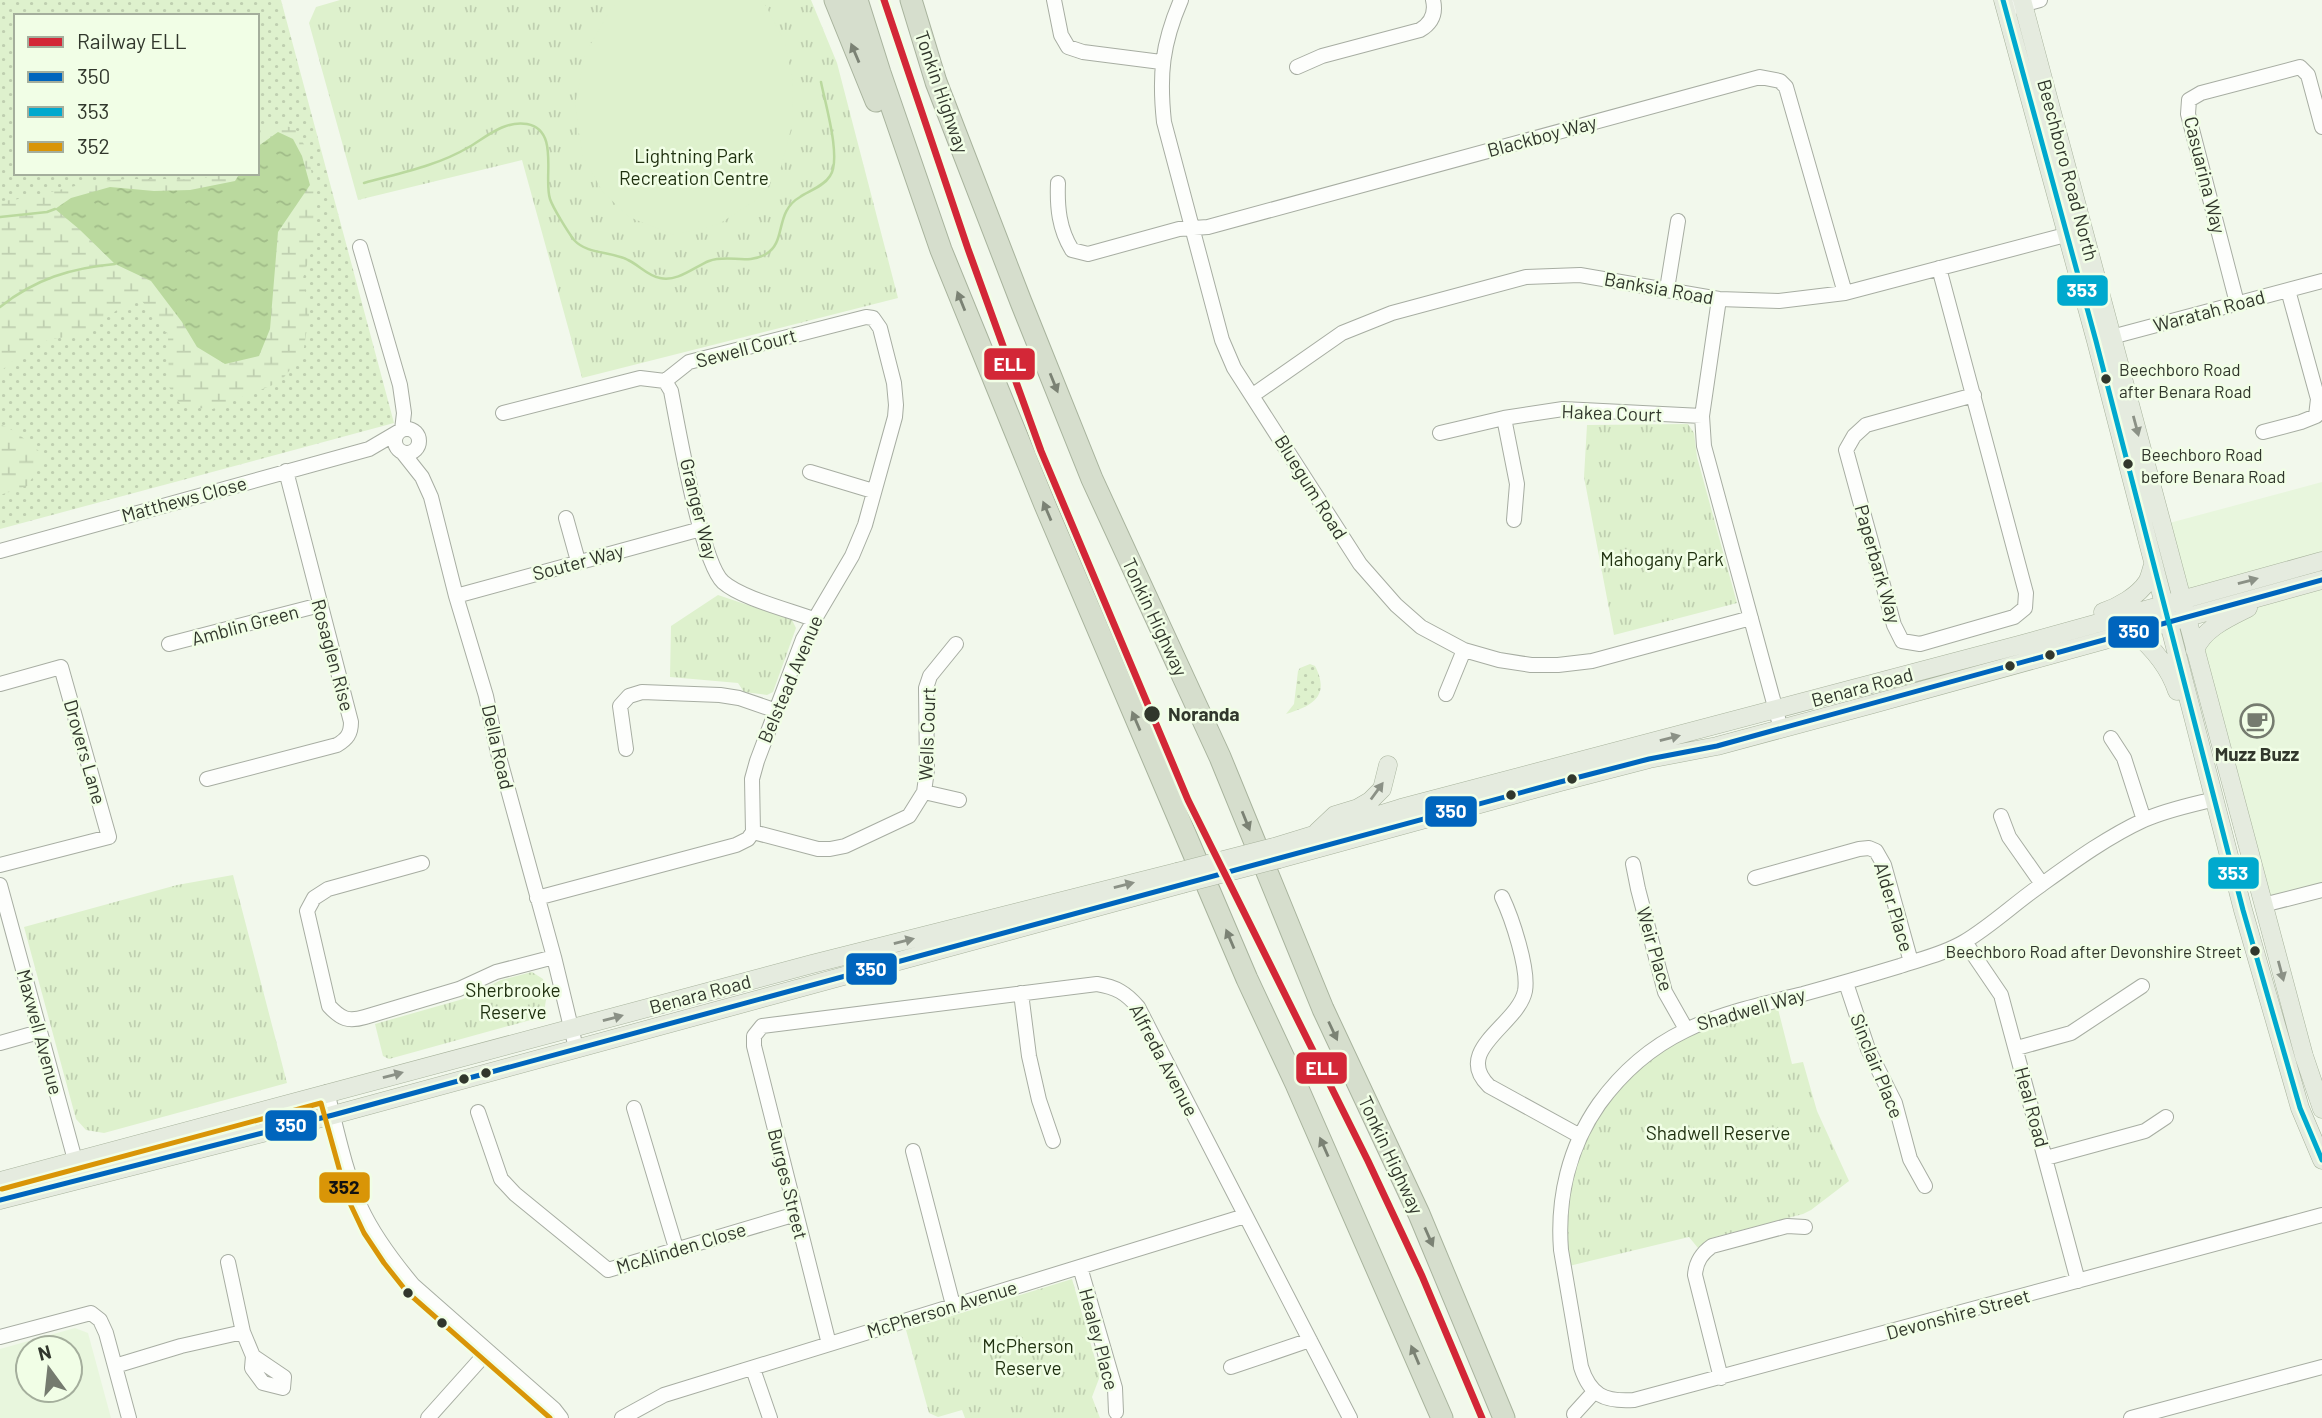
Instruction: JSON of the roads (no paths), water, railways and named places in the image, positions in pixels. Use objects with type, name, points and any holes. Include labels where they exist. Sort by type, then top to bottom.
[{"type":"highway","points":[[835,0],[1045,505],[1226,930],[1442,1418]]},
{"type":"highway","points":[[857,0],[941,250]]},
{"type":"highway","name":"Tonkin Highway","points":[[911,0],[936,82],[1092,480],[1220,757],[1323,1009],[1428,1235],[1504,1418]]},
{"type":"highway","points":[[925,0],[1001,251]]},
{"type":"main road","name":"Beechboro Road North","points":[[2029,1],[2076,232]]},
{"type":"main road","name":"Beechboro Road North","points":[[2004,4],[2076,232],[2104,339],[2182,598],[2304,1056],[2322,1109]]},
{"type":"main road","name":"Beechboro Road North","points":[[2104,339],[2153,565],[2214,799],[2300,1108],[2322,1160]]},
{"type":"main road","name":"Benara Road","points":[[1276,853],[1314,834],[1401,808],[1909,675],[2322,561]]},
{"type":"main road","points":[[2019,645],[2050,629],[2114,608],[2136,594],[2147,582],[2153,565]]},
{"type":"main road","points":[[2293,592],[2294,576],[2302,566]]},
{"type":"main road","name":"Benara Road","points":[[0,1200],[78,1170],[327,1092],[784,971],[1180,878],[1649,759],[1717,746],[2168,622],[2293,592],[2322,580]]},
{"type":"main road","points":[[2195,650],[2199,640],[2223,621],[2247,608],[2293,592],[2322,588]]},
{"type":"main road","points":[[2134,632],[2159,657],[2174,681],[2190,732],[2203,756]]},
{"type":"main road","points":[[1909,675],[1937,676],[1965,668],[1971,670],[1974,677]]},
{"type":"main road","points":[[1588,759],[1584,766],[1626,759],[1649,759]]},
{"type":"main road","points":[[1314,834],[1335,815],[1370,801],[1382,789],[1388,765]]},
{"type":"main road","name":"Benara Road","points":[[1401,808],[1411,816],[1529,783],[1560,782]]},
{"type":"main road","name":"Benara Road","points":[[0,1181],[78,1170],[332,1115],[790,992],[1180,878]]},
{"type":"main road","points":[[784,971],[792,978],[790,992]]},
{"type":"street","points":[[1054,0],[1061,35],[1068,47],[1083,52],[1161,62]]},
{"type":"street","name":"Bluegum Road","points":[[1181,0],[1161,62],[1164,122],[1222,340],[1234,368],[1360,564],[1396,605],[1421,627],[1464,650],[1531,665],[1592,661],[1751,618]]},
{"type":"street","points":[[1297,67],[1322,56],[1420,30],[1432,19],[1433,0]]},
{"type":"street","points":[[2004,4],[2029,1]]},
{"type":"street","name":"Casuarina Way","points":[[2237,303],[2188,114],[2189,100],[2201,93],[2300,67],[2308,75],[2322,127]]},
{"type":"street","name":"Blackboy Way","points":[[1058,183],[1057,209],[1065,238],[1072,250],[1088,254],[1179,229],[1208,226],[1760,78],[1780,81],[1786,87],[1845,293]]},
{"type":"street","points":[[1667,289],[1678,221]]},
{"type":"street","name":"Banksia Road","points":[[1253,395],[1342,333],[1392,313],[1526,277],[1580,275],[1718,299],[1779,301],[1845,293],[2076,232]]},
{"type":"street","points":[[359,247],[400,385],[412,411],[419,438],[412,452],[402,452],[395,440],[404,413],[400,385]]},
{"type":"street","name":"Paperbark Way","points":[[1939,268],[1974,395],[2026,593],[2025,608],[2014,617],[1920,644],[1902,641],[1894,625],[1846,450],[1854,436],[1866,425],[1974,395]]},
{"type":"street","name":"Waratah Road","points":[[2104,339],[2322,281]]},
{"type":"street","points":[[2263,432],[2315,416],[2318,399],[2288,290]]},
{"type":"street","points":[[1718,299],[1702,416],[1704,446],[1781,729]]},
{"type":"street","name":"Sewell Court","points":[[665,381],[689,362],[859,318],[873,318]]},
{"type":"street","name":"Belstead Avenue","points":[[753,832],[752,779],[774,710],[813,619],[852,556],[865,525],[897,405],[880,328],[873,318]]},
{"type":"street","points":[[503,413],[640,378],[665,381]]},
{"type":"street","name":"Granger Way","points":[[665,381],[671,391],[701,528],[717,575],[732,589],[813,619]]},
{"type":"street","name":"Hakea Court","points":[[1440,433],[1504,418],[1563,409],[1702,416]]},
{"type":"street","points":[[1504,418],[1517,484],[1514,520]]},
{"type":"street","points":[[400,431],[414,431],[419,438]]},
{"type":"street","name":"Matthews Close","points":[[0,551],[369,449],[400,431]]},
{"type":"street","name":"Matthews Close","points":[[369,449],[402,452]]},
{"type":"street","name":"Della Road","points":[[402,452],[422,477],[431,497],[456,596],[486,696],[498,753],[576,1048]]},
{"type":"street","name":"Rosaglen Rise","points":[[207,779],[337,745],[346,739],[351,731],[351,722],[286,471]]},
{"type":"street","points":[[810,472],[873,492]]},
{"type":"street","points":[[566,518],[578,561]]},
{"type":"street","name":"Souter Way","points":[[456,596],[701,528]]},
{"type":"street","name":"Amblin Green","points":[[169,644],[320,605]]},
{"type":"street","name":"Wells Court","points":[[753,832],[818,849],[845,846],[909,816],[924,792],[927,770],[926,688],[930,676],[956,644]]},
{"type":"street","points":[[1446,694],[1464,650]]},
{"type":"street","name":"Drovers Lane","points":[[0,684],[61,667],[109,837],[0,865]]},
{"type":"street","points":[[626,749],[620,706],[629,696],[642,692],[720,695],[739,698],[774,710]]},
{"type":"street","points":[[2111,738],[2124,758],[2144,820]]},
{"type":"street","points":[[2214,799],[2220,795],[2227,770]]},
{"type":"street","name":"Wells Court","points":[[924,792],[959,800]]},
{"type":"street","points":[[2214,799],[2230,806],[2239,817]]},
{"type":"street","name":"Shadwell Way","points":[[1594,1392],[1581,1367],[1559,1232],[1567,1173],[1580,1136],[1607,1094],[1627,1071],[1662,1043],[1686,1029],[1722,1014],[1846,983],[1940,954],[1965,942],[2042,884],[2115,835],[2144,820],[2214,799]]},
{"type":"street","points":[[2001,816],[2009,837],[2042,884]]},
{"type":"street","points":[[537,898],[736,845],[748,839],[753,832]]},
{"type":"street","name":"Alder Place","points":[[1755,878],[1859,849],[1869,848],[1876,851],[1884,865],[1910,962]]},
{"type":"street","points":[[422,863],[328,889],[314,898],[307,911],[329,1006],[339,1017],[351,1021],[459,989],[496,972],[554,957]]},
{"type":"street","name":"Weir Place","points":[[1633,864],[1665,992],[1686,1029]]},
{"type":"street","name":"Maxwell Avenue","points":[[0,886],[78,1170]]},
{"type":"street","points":[[2238,888],[2250,900],[2263,905],[2322,890]]},
{"type":"street","points":[[1502,897],[1521,955],[1525,988],[1520,1004],[1479,1051],[1477,1068],[1481,1078],[1489,1086],[1580,1136]]},
{"type":"street","points":[[2252,940],[2256,916],[2263,905]]},
{"type":"street","name":"Heal Road","points":[[1965,942],[2001,995],[2078,1281]]},
{"type":"street","name":"Sinclair Place","points":[[1846,983],[1868,1049],[1895,1103],[1910,1159],[1925,1186]]},
{"type":"street","name":"Alfreda Avenue","points":[[762,1026],[1097,984],[1125,993],[1138,1007],[1350,1418]]},
{"type":"street","points":[[2017,1048],[2071,1033],[2142,986]]},
{"type":"street","points":[[1021,993],[1028,1056],[1053,1141]]},
{"type":"street","name":"Burges Street","points":[[762,1026],[754,1036],[754,1045],[829,1344]]},
{"type":"street","points":[[0,1043],[39,1032]]},
{"type":"street","points":[[327,1092],[356,1195],[379,1240],[413,1285],[558,1414],[570,1418]]},
{"type":"street","points":[[634,1108],[676,1248]]},
{"type":"street","name":"McAlinden Close","points":[[478,1111],[501,1179],[514,1194],[608,1270],[796,1214]]},
{"type":"street","points":[[2046,1158],[2145,1131],[2166,1117]]},
{"type":"street","points":[[913,1152],[953,1304]]},
{"type":"street","name":"Devonshire Street","points":[[1594,1392],[1614,1400],[1634,1401],[2322,1215]]},
{"type":"street","name":"McPherson Avenue","points":[[622,1418],[636,1413],[664,1395],[1245,1216]]},
{"type":"street","points":[[1721,1378],[1695,1266],[1705,1251],[1713,1246],[1787,1226],[1805,1227]]},
{"type":"street","points":[[228,1262],[243,1332],[253,1356]]},
{"type":"street","name":"Healey Place","points":[[1080,1267],[1115,1388],[1116,1412]]},
{"type":"street","points":[[0,1336],[91,1312],[100,1320],[106,1333],[129,1418]]},
{"type":"street","points":[[115,1366],[181,1346],[243,1332]]},
{"type":"street","points":[[1231,1367],[1310,1340]]},
{"type":"street","points":[[428,1418],[487,1352]]},
{"type":"street","points":[[2131,1418],[2322,1367]]},
{"type":"street","points":[[753,1369],[770,1418]]},
{"type":"street","points":[[1574,1414],[1594,1392]]},
{"type":"water","points":[[278,132],[293,139],[302,156],[310,185],[278,232],[270,329],[259,356],[225,364],[197,347],[151,281],[115,264],[55,209],[71,198],[110,187],[154,191],[190,190],[235,181],[239,175],[259,175],[259,146]]},
{"type":"waterway","points":[[364,183],[444,159],[511,124],[527,124],[544,135],[550,199],[574,240],[593,251],[628,260],[656,277],[673,278],[716,259],[752,259],[766,254],[777,242],[783,218],[792,203],[827,180],[833,168],[834,157],[821,82]]},
{"type":"waterway","points":[[0,217],[55,209]]},
{"type":"waterway","points":[[0,307],[13,297],[54,276],[83,268],[115,264]]},
{"type":"rail line","name":"ELL","points":[[884,0],[968,249],[1041,451],[1188,800],[1368,1161],[1422,1276],[1482,1418]]},
{"type":"place","name":"Beechboro Road after Benara Road","points":[[2106,379]]},
{"type":"place","name":"Beechboro Road before Benara Road","points":[[2128,464]]},
{"type":"place","name":"Noranda","points":[[1152,714]]},
{"type":"place","name":"Muzz Buzz","points":[[2257,721]]},
{"type":"place","name":"Beechboro Road after Devonshire Street","points":[[2255,951]]},
{"type":"park label","name":"Lightning Park Recreation Centre","points":[[694,167]]},
{"type":"park label","name":"Mahogany Park","points":[[1662,559]]},
{"type":"park label","name":"Sherbrooke Reserve","points":[[513,1001]]},
{"type":"park label","name":"Shadwell Reserve","points":[[1718,1133]]},
{"type":"park label","name":"McPherson Reserve","points":[[1028,1357]]}]
